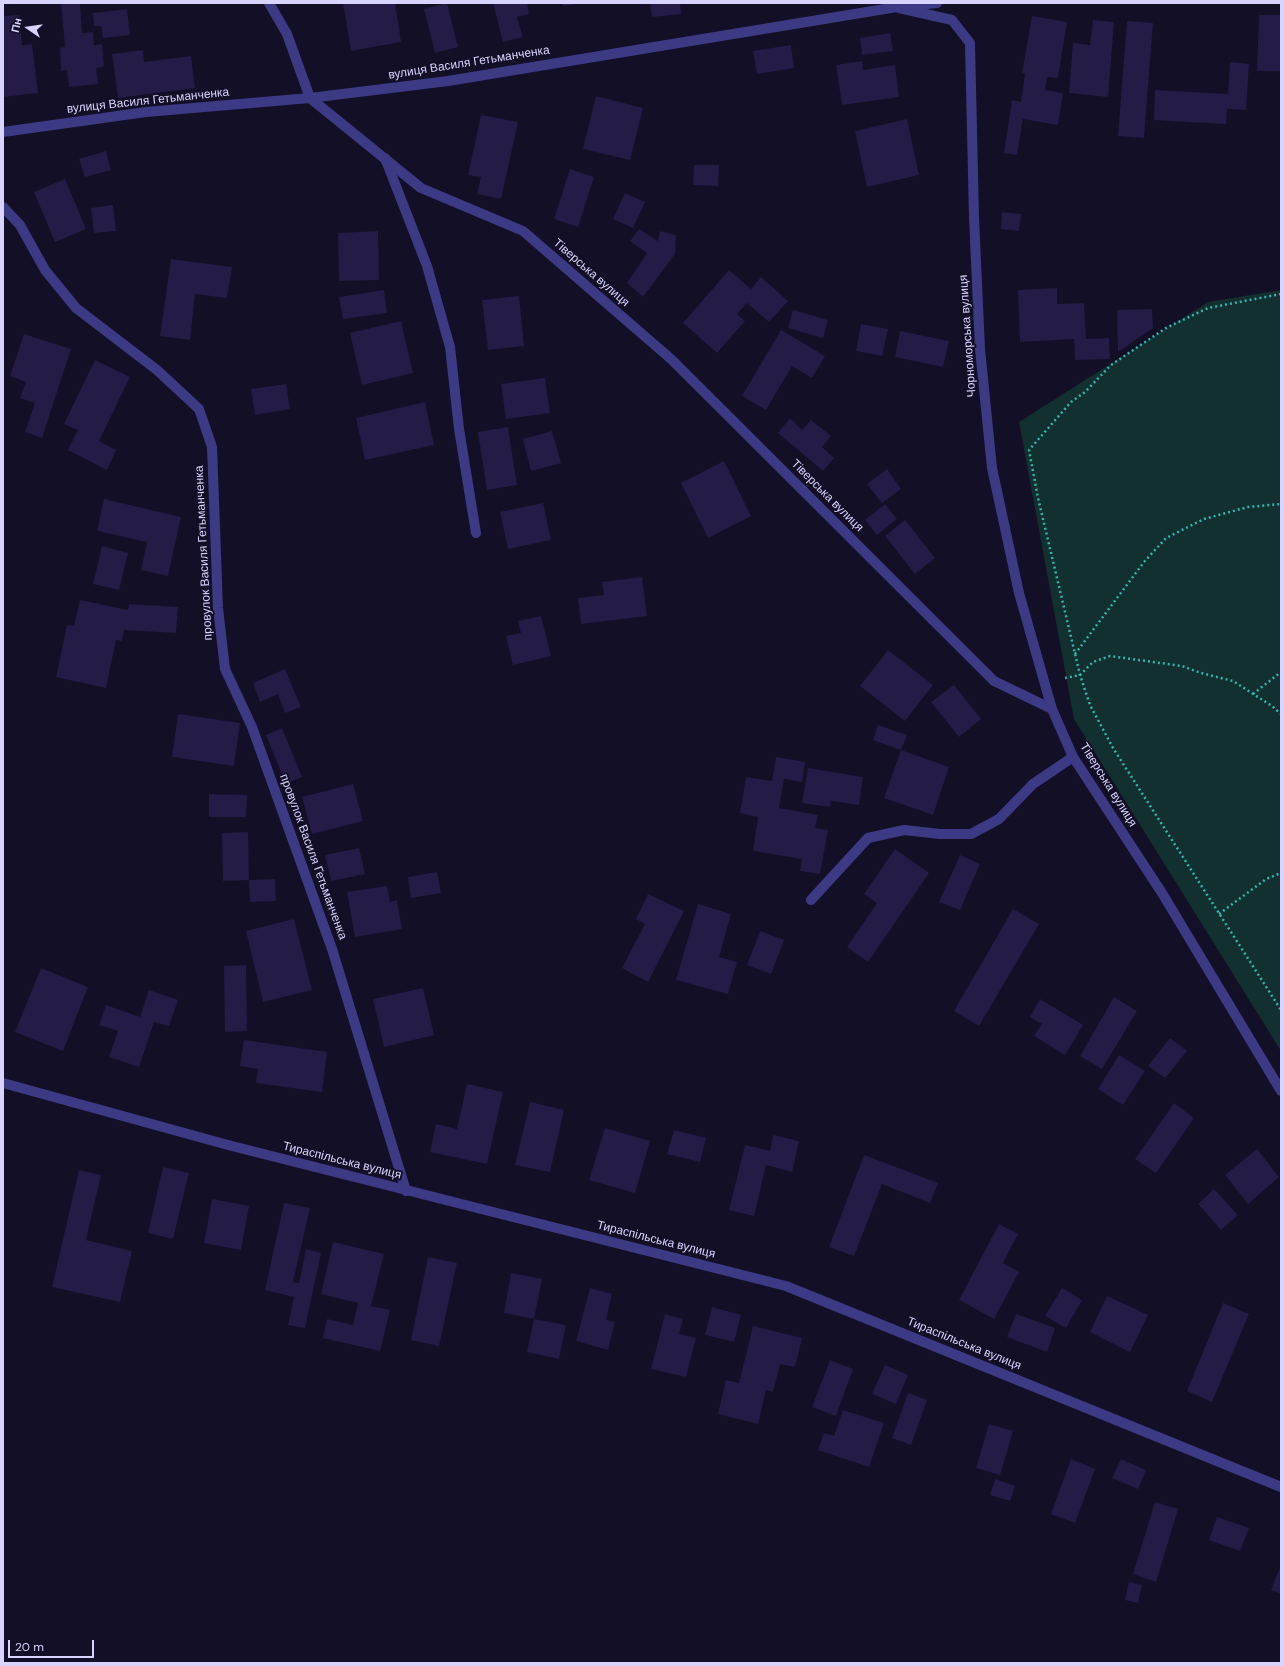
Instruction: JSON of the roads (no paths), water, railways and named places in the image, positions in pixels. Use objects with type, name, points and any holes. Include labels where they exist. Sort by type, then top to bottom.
[{"type":"street","points":[[269,3],[287,34],[310,98]]},
{"type":"street","name":"вулиця Василя Гетьманченка","points":[[3,132],[146,112],[310,98],[448,81],[897,5],[938,3]]},
{"type":"street","name":"Чорноморська вулиця","points":[[897,5],[952,20],[970,43],[974,218],[980,349],[992,468],[1019,593],[1052,709]]},
{"type":"street","name":"Тіверська вулиця","points":[[310,98],[422,188],[523,231],[671,359],[994,681],[1052,709],[1074,757],[1162,893],[1281,1091]]},
{"type":"street","points":[[385,158],[427,266],[450,347],[459,428],[476,533]]},
{"type":"street","name":"провулок Василя Гетьманченка","points":[[3,207],[20,225],[45,270],[76,308],[157,370],[199,409],[212,447],[218,608],[225,669],[252,727],[332,950],[406,1191]]},
{"type":"street","points":[[811,900],[868,838],[904,830],[940,834],[971,834],[999,819],[1033,784],[1074,757]]},
{"type":"street","name":"Тираспільська вулиця","points":[[3,1084],[406,1191],[786,1286],[1281,1487]]}]
